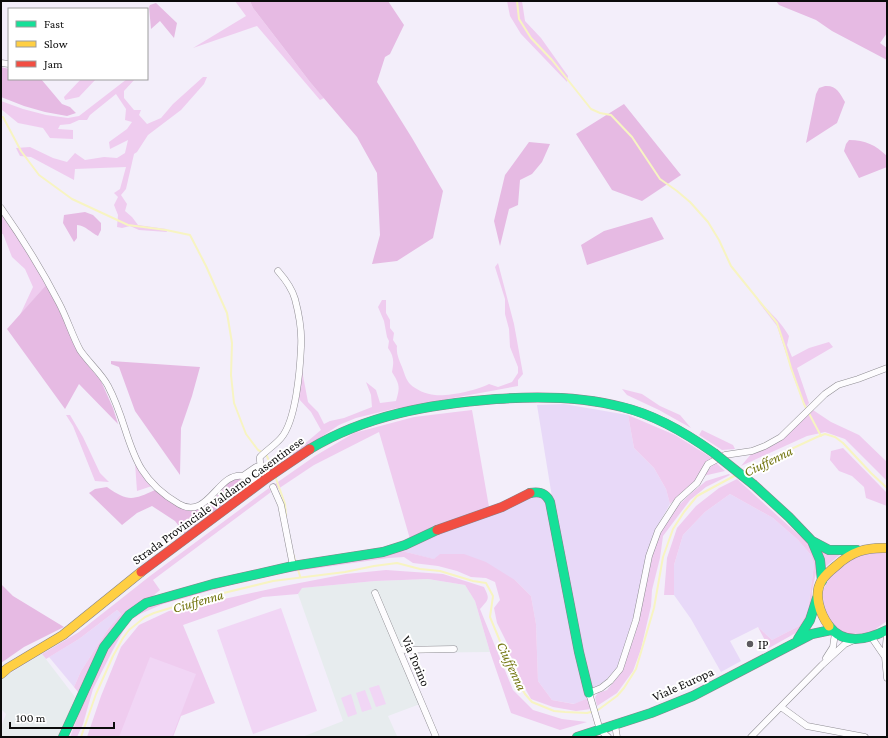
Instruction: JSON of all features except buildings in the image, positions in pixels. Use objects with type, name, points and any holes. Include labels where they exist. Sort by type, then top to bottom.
[{"type":"main road","name":"Strada Provinciale Valdarno Casentinese","points":[[1,674],[8,668],[62,636],[144,568],[259,484],[313,447],[361,424],[396,414],[432,407],[506,398],[542,397],[578,398],[630,408],[679,429],[714,452],[754,485],[789,517],[812,541],[829,550],[887,548]]},
{"type":"main road","points":[[63,737],[104,647],[129,614],[146,603],[175,594],[293,566],[383,552],[404,545],[446,526],[502,507],[527,494],[536,492],[542,493],[546,496],[550,502],[553,513],[589,693]]},
{"type":"main road","name":"Strada Provinciale Valdarno Casentinese","points":[[812,541],[820,560],[822,581]]},
{"type":"main road","points":[[822,581],[844,559],[858,550]]},
{"type":"main road","name":"Viale Europa","points":[[795,643],[808,624],[822,581]]},
{"type":"main road","points":[[817,598],[824,619],[833,632],[856,640],[872,638],[887,631]]},
{"type":"main road","name":"Viale Europa","points":[[577,737],[651,713],[693,696],[812,634],[833,632]]},
{"type":"street","points":[[1,208],[44,272],[80,349],[107,384],[117,407],[136,462],[146,477],[161,492],[180,505],[192,508],[207,501],[224,482],[238,476],[243,476],[259,484]]},
{"type":"street","points":[[266,472],[259,461],[260,457],[281,438],[289,423],[295,401],[301,346],[300,326],[295,298],[287,281],[278,270]]},
{"type":"street","points":[[608,737],[597,731],[589,693],[601,688],[620,670],[636,620],[649,556],[658,531],[678,500],[697,483],[708,464],[725,454],[752,451],[765,446],[781,437],[825,394],[838,385],[887,368]]},
{"type":"street","points":[[243,476],[256,466],[261,465]]},
{"type":"street","points":[[273,487],[281,504],[293,566]]},
{"type":"street","name":"Via Torino","points":[[375,593],[436,737]]},
{"type":"street","points":[[887,631],[885,656],[887,678]]},
{"type":"street","points":[[822,665],[833,647],[833,632]]},
{"type":"street","points":[[872,638],[885,656]]},
{"type":"street","points":[[751,737],[822,665],[845,644],[856,640]]},
{"type":"street","points":[[399,650],[454,649]]},
{"type":"street","points":[[781,706],[807,726],[865,737]]},
{"type":"street","points":[[615,725],[617,737]]},
{"type":"shaded area","points":[[235,1],[250,1],[253,8],[324,98],[320,100],[257,26],[193,48],[246,16]]},
{"type":"shaded area","points":[[250,1],[388,1],[404,25],[390,54],[385,57],[377,82],[443,191],[433,238],[397,261],[372,264],[380,235],[377,173],[357,137],[310,82],[253,8]]},
{"type":"shaded area","points":[[507,1],[522,1],[525,21],[541,38],[568,76],[567,82],[521,34],[510,16]]},
{"type":"shaded area","points":[[776,1],[887,1],[887,33],[880,43],[887,48],[887,60],[832,31],[816,20],[779,5]]},
{"type":"shaded area","points":[[156,3],[177,23],[174,38],[160,21],[151,29],[149,7],[150,5]]},
{"type":"shaded area","points":[[1,67],[8,69],[8,80],[42,80],[62,104],[70,107],[76,113],[67,116],[45,112],[1,97]]},
{"type":"shaded area","points":[[203,77],[207,77],[204,84],[181,110],[148,135],[137,152],[134,154],[126,189],[121,195],[127,204],[125,211],[138,225],[166,229],[167,232],[139,230],[130,226],[122,228],[117,227],[118,215],[114,205],[118,197],[114,193],[120,189],[126,167],[75,169],[74,180],[31,157],[20,156],[16,148],[30,147],[53,158],[67,162],[75,153],[85,160],[104,157],[117,158],[125,153],[128,140],[110,149],[109,142],[127,129],[132,122],[125,120],[126,109],[116,94],[90,115],[87,120],[79,120],[70,124],[60,125],[58,129],[73,130],[73,139],[50,138],[43,128],[18,123],[1,109],[1,101],[46,115],[68,118],[79,116],[126,80],[134,80],[124,91],[124,98],[134,110],[141,110],[139,115],[147,124],[161,118],[173,104]]},
{"type":"shaded area","points":[[80,80],[95,80],[79,97],[65,100],[64,97]]},
{"type":"shaded area","points":[[825,86],[835,88],[845,102],[837,123],[806,143],[816,94],[819,88]]},
{"type":"shaded area","points":[[624,104],[681,175],[642,201],[612,190],[576,134]]},
{"type":"shaded area","points":[[849,140],[865,142],[878,149],[887,156],[887,167],[859,178],[844,151]]},
{"type":"shaded area","points":[[529,142],[550,144],[542,162],[532,174],[520,180],[518,205],[509,209],[500,246],[494,221],[505,175]]},
{"type":"shaded area","points":[[1,211],[47,284],[20,315],[33,287],[25,269],[12,257],[3,234],[1,234]]},
{"type":"shaded area","points":[[85,212],[93,215],[101,223],[101,230],[98,236],[77,225],[77,238],[74,242],[63,223],[64,215]]},
{"type":"shaded area","points":[[652,217],[664,239],[587,265],[581,245],[604,231]]},
{"type":"shaded area","points":[[498,263],[514,324],[523,374],[518,380],[518,386],[393,409],[356,418],[339,425],[269,472],[266,466],[302,446],[321,430],[311,412],[297,397],[301,365],[308,402],[318,412],[324,424],[372,407],[371,395],[366,382],[376,390],[380,403],[396,401],[398,392],[397,380],[392,372],[393,362],[388,348],[389,341],[384,321],[378,307],[382,300],[386,300],[386,313],[390,320],[390,328],[394,333],[393,340],[397,346],[399,359],[407,380],[415,388],[432,394],[447,395],[470,391],[489,384],[498,387],[512,382],[518,373],[518,367],[510,347],[509,329],[505,314],[505,299],[495,267]]},
{"type":"shaded area","points":[[47,284],[77,349],[101,381],[113,408],[118,424],[79,384],[65,409],[7,329]]},
{"type":"shaded area","points":[[757,300],[770,312],[786,331],[789,336],[787,345],[792,357],[809,348],[829,342],[833,347],[797,368],[809,403],[805,408],[777,326]]},
{"type":"shaded area","points":[[111,361],[200,367],[181,428],[180,475],[135,411],[119,367],[111,364]]},
{"type":"shaded area","points":[[622,389],[642,394],[660,406],[680,415],[691,428],[659,410],[627,395]]},
{"type":"shaded area","points":[[564,404],[628,415],[634,448],[654,468],[666,489],[670,504],[655,530],[646,558],[633,619],[617,668],[606,680],[592,688],[590,685],[552,497],[537,405]]},
{"type":"shaded area","points":[[472,410],[489,507],[445,523],[410,539],[379,432],[314,465],[278,489],[275,484],[315,456],[354,433],[414,417]]},
{"type":"shaded area","points":[[813,410],[831,422],[859,435],[887,462],[887,481],[845,439],[825,432],[807,436],[741,466],[752,453],[771,445]]},
{"type":"shaded area","points":[[66,415],[70,415],[83,437],[100,473],[109,482],[95,481],[73,426]]},
{"type":"shaded area","points":[[628,415],[675,435],[712,458],[695,482],[670,504],[666,489],[654,468],[634,448]]},
{"type":"shaded area","points":[[702,430],[733,445],[735,449],[722,450],[699,435]]},
{"type":"shaded area","points":[[843,448],[887,493],[887,506],[866,498],[864,487],[852,476],[839,471],[830,460],[831,451]]},
{"type":"shaded area","points":[[715,462],[725,471],[703,476]]},
{"type":"shaded area","points":[[135,463],[143,477],[152,486],[137,491]]},
{"type":"shaded area","points":[[729,474],[730,475],[706,487],[690,500],[663,536],[660,558],[652,590],[651,606],[641,649],[633,671],[617,693],[597,706],[595,697],[598,693],[607,690],[621,673],[634,637],[654,549],[661,532],[676,508],[689,495],[706,481]]},
{"type":"shaded area","points":[[234,479],[247,482],[249,486],[185,534],[175,521],[152,506],[137,513],[122,525],[89,493],[95,489],[107,487],[120,495],[131,498],[141,496],[155,490],[176,505],[190,510],[206,506]]},
{"type":"shaded area","points":[[737,479],[811,546],[818,564],[812,591],[812,606],[801,630],[769,648],[758,627],[772,640],[799,626],[808,611],[814,565],[811,555],[798,540],[773,518],[730,494],[705,512],[683,535],[674,565],[674,595],[664,595],[667,558],[677,528],[696,506],[719,488]]},
{"type":"shaded area","points":[[269,488],[271,492],[153,580],[160,590],[147,601],[94,658],[78,692],[74,687],[81,671],[108,629],[121,614],[117,610],[79,639],[46,659],[42,654],[79,632],[150,576]]},
{"type":"shaded area","points":[[730,494],[773,518],[798,540],[811,555],[814,565],[808,611],[799,626],[772,640],[758,627],[730,641],[741,661],[721,672],[691,619],[674,595],[674,565],[683,535],[705,512]]},
{"type":"shaded area","points":[[541,495],[546,501],[588,698],[575,704],[552,700],[538,681],[536,624],[531,596],[515,580],[398,550],[528,497]]},
{"type":"shaded area","points":[[820,548],[841,554],[824,568]]},
{"type":"shaded area","points":[[398,550],[434,559],[440,554],[464,554],[486,562],[515,580],[531,596],[536,624],[538,681],[552,700],[574,704],[588,698],[591,709],[576,711],[553,707],[531,699],[518,676],[516,665],[508,652],[507,643],[497,623],[494,608],[500,600],[495,582],[486,578],[471,577],[457,571],[438,566],[413,563],[404,557],[263,576],[163,604],[140,614],[128,622],[93,689],[83,724],[77,737],[70,737],[99,663],[115,635],[130,616],[147,605],[263,574]]},
{"type":"shaded area","points":[[859,553],[887,553],[887,621],[870,633],[851,634],[839,630],[830,620],[825,609],[823,598],[823,590],[830,577]]},
{"type":"shaded area","points":[[386,570],[443,574],[484,587],[488,599],[480,609],[513,690],[533,710],[562,719],[587,722],[560,730],[511,713],[490,652],[475,601],[465,585],[428,579],[375,581],[302,588],[298,594],[263,597],[183,625],[215,703],[181,716],[173,737],[87,737],[101,696],[121,647],[139,625],[169,611],[346,574]]},
{"type":"shaded area","points":[[428,579],[465,585],[475,601],[490,652],[400,653],[420,704],[388,716],[397,736],[302,737],[343,721],[298,594],[301,588],[375,581]]},
{"type":"shaded area","points":[[1,584],[13,596],[64,627],[24,647],[1,663]]},
{"type":"shaded area","points":[[281,608],[317,711],[253,734],[217,630]]},
{"type":"shaded area","points":[[117,610],[121,614],[108,629],[81,671],[74,687],[49,657],[79,639]]},
{"type":"shaded area","points":[[42,654],[75,697],[59,737],[1,737],[1,727],[6,714],[1,709],[1,681],[4,677]]},
{"type":"shaded area","points":[[150,657],[196,674],[172,737],[119,737]]},
{"type":"shaded area","points":[[379,685],[386,704],[376,707],[369,688]]},
{"type":"shaded area","points":[[365,690],[372,709],[362,712],[356,693]]},
{"type":"shaded area","points":[[351,694],[357,714],[348,717],[341,698]]},
{"type":"waterway","points":[[517,1],[519,19],[531,38],[552,60],[591,109],[600,113],[611,115],[632,137],[660,179],[690,202],[708,222],[719,240],[731,266],[777,323],[804,404],[821,436]]},
{"type":"waterway","points":[[3,117],[21,151],[39,175],[72,199],[128,225],[190,235],[227,313],[232,343],[231,375],[234,403],[246,434],[258,450],[266,454],[273,470]]},
{"type":"waterway","name":"Ciuffenna","points":[[742,472],[825,434],[835,437],[843,443],[887,488]]},
{"type":"waterway","name":"Ciuffenna","points":[[81,737],[96,694],[113,656],[129,630],[145,617],[203,598],[273,581],[345,572],[397,563],[420,569],[440,571],[473,581],[486,583],[493,596],[490,617],[514,675],[525,694],[532,702],[554,711],[587,713],[598,710],[617,696],[636,669],[654,608],[663,557],[673,529],[697,496],[736,475]]},
{"type":"waterway","points":[[275,476],[285,504],[286,516]]},
{"type":"waterway","points":[[293,554],[296,563]]},
{"type":"waterway","points":[[297,567],[300,576]]},
{"type":"traffic: fast","points":[[310,449],[331,437],[376,420],[400,413],[472,401],[544,397],[607,403],[635,410],[659,420],[693,438],[714,453]]},
{"type":"traffic: fast","points":[[714,453],[754,485]]},
{"type":"traffic: fast","points":[[754,485],[789,517],[812,541],[820,560],[822,581]]},
{"type":"traffic: fast","points":[[530,493],[542,493],[550,502],[579,652],[589,693]]},
{"type":"traffic: fast","points":[[63,737],[104,647],[129,615],[146,603],[213,584],[293,566],[383,552],[405,545],[437,530]]},
{"type":"traffic: fast","points":[[812,541],[829,550],[857,550]]},
{"type":"traffic: fast","points":[[798,639],[810,620],[817,598]]},
{"type":"traffic: fast","points":[[829,626],[842,636],[857,639],[872,636],[887,630]]},
{"type":"traffic: fast","points":[[577,737],[651,713],[693,696],[812,634],[831,630]]},
{"type":"traffic: slow","points":[[829,626],[820,610],[818,598],[819,586],[822,580],[847,557],[859,551],[872,548],[887,548]]},
{"type":"traffic: slow","points":[[1,674],[8,668],[63,635],[141,572]]},
{"type":"traffic: jam","points":[[141,572],[267,478],[310,449]]},
{"type":"traffic: jam","points":[[437,530],[502,507],[530,493]]},
{"type":"place","name":"IP","points":[[750,644]]}]
